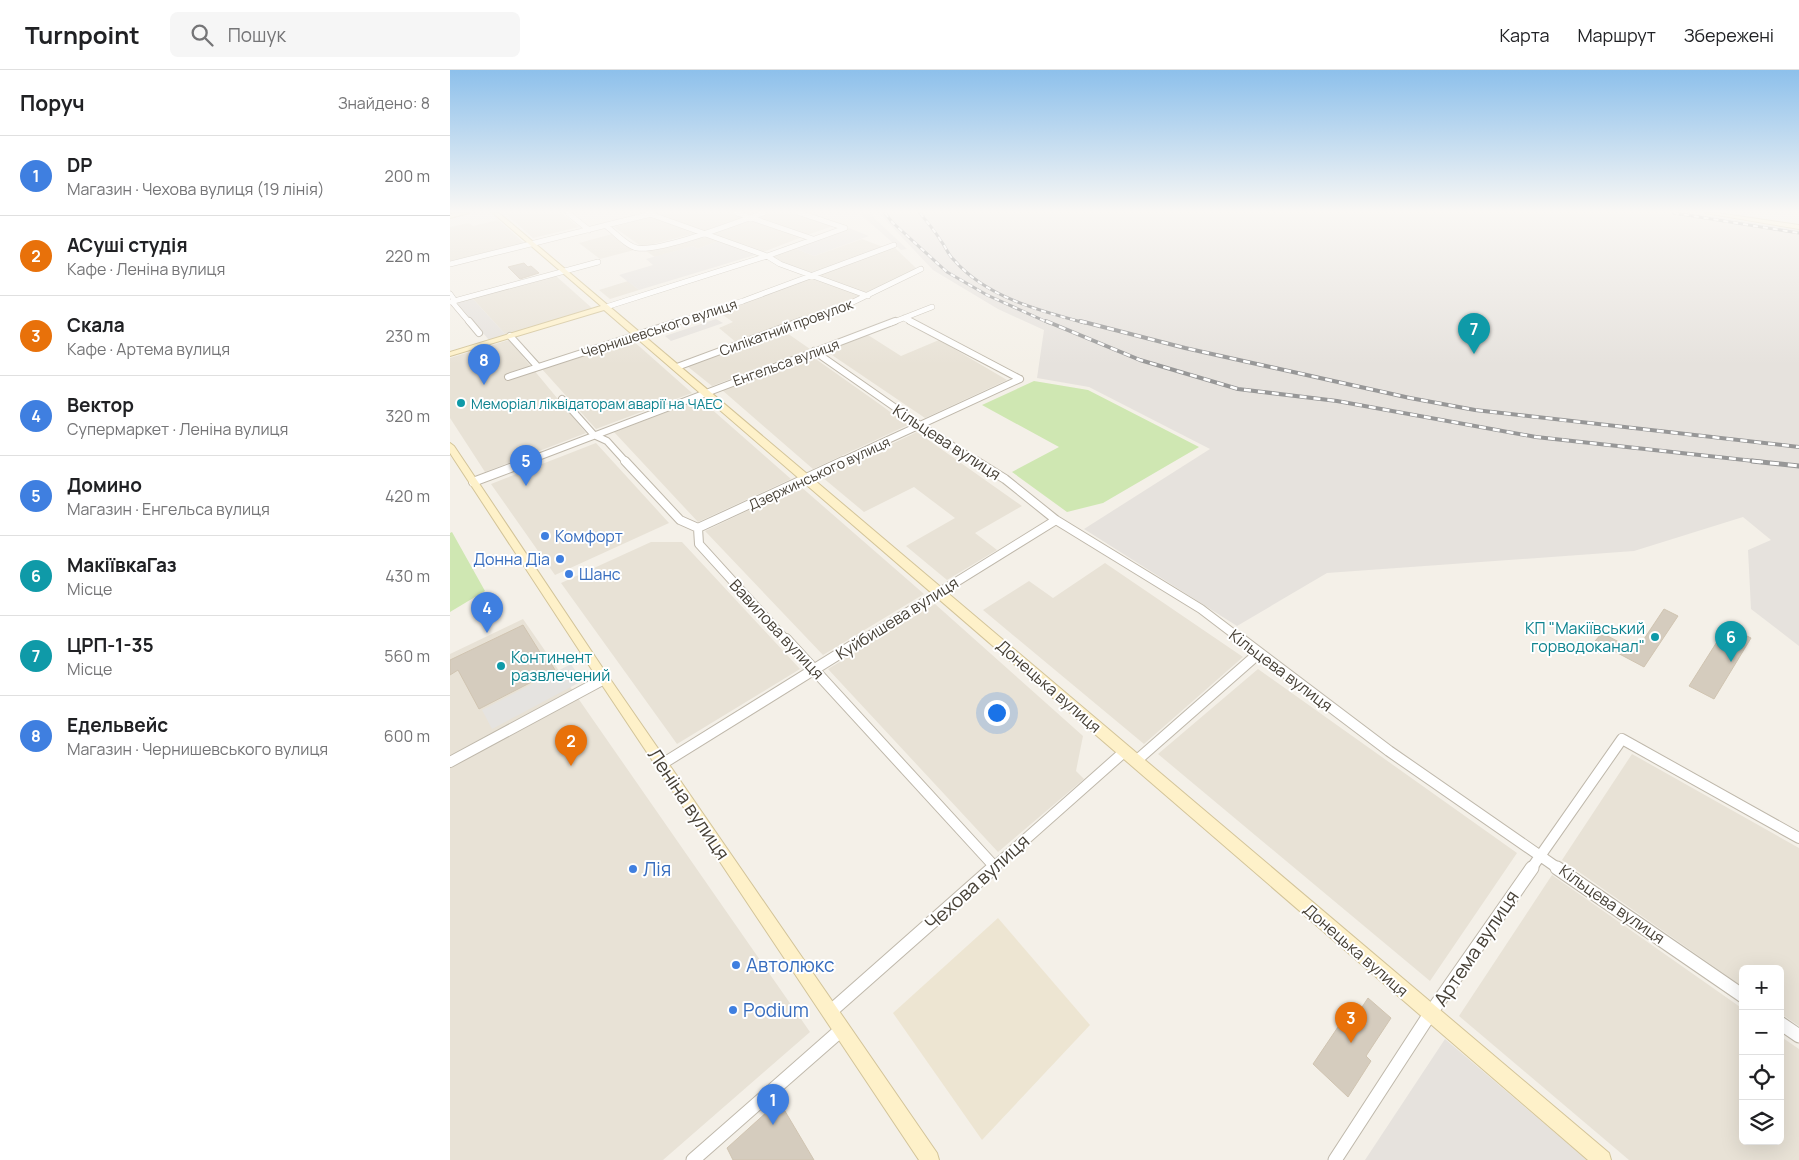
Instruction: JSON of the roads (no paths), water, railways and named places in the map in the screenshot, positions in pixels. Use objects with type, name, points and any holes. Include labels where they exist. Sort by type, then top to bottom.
[{"type":"street","name":"Донецька вулиця","points":[[555,264],[940,591],[1124,752],[1602,1160]]},
{"type":"street","points":[[452,301],[591,264]]},
{"type":"street","points":[[450,354],[741,264]]},
{"type":"street","points":[[780,264],[868,296]]},
{"type":"street","name":"Чернишевського вулиця","points":[[508,377],[639,335],[846,264]]},
{"type":"street","name":"Силікатний провулок","points":[[677,367],[868,296],[921,269]]},
{"type":"street","points":[[450,294],[453,303],[479,333]]},
{"type":"street","name":"Енгельса вулиця","points":[[473,482],[932,307]]},
{"type":"street","name":"Дзержинського вулиця","points":[[698,528],[1020,379],[904,318]]},
{"type":"street","points":[[510,336],[538,367]]},
{"type":"street","name":"Кільцева вулиця","points":[[814,351],[920,425],[1004,479],[1056,520],[1201,609],[1389,750],[1739,993]]},
{"type":"street","points":[[562,399],[594,435],[607,441],[680,520],[698,528]]},
{"type":"street","name":"Леніна вулиця","points":[[450,446],[604,679],[930,1160]]},
{"type":"street","name":"Куйбишева вулиця","points":[[662,764],[1056,520]]},
{"type":"street","name":"Вавилова вулиця","points":[[698,528],[699,544],[994,866]]},
{"type":"street","points":[[1136,762],[1258,653]]},
{"type":"street","points":[[450,762],[604,679]]},
{"type":"street","name":"Артема вулиця","points":[[1335,1160],[1430,1014],[1622,739],[1799,838]]},
{"type":"street","name":"Чехова вулиця","points":[[830,1012],[1124,752]]},
{"type":"street","points":[[1784,1026],[1799,1036]]},
{"type":"street","points":[[693,1160],[841,1030]]},
{"type":"railway","points":[[938,264],[947,272],[987,295],[1049,323]]},
{"type":"railway","points":[[958,264],[982,284],[1015,301],[1032,308],[1085,323]]},
{"type":"railway","points":[[1046,321],[1140,360],[1238,389],[1337,401],[1536,437],[1763,462]]},
{"type":"railway","points":[[1080,321],[1185,348],[1410,398],[1475,410],[1799,447]]},
{"type":"railway","points":[[1752,461],[1799,466]]},
{"type":"place","name":"ЦРП-1-35","points":[[1474,354]]},
{"type":"place","name":"Едельвейс","points":[[484,385]]},
{"type":"place","name":"Меморіал ліквідаторам аварії на ЧАЕС","points":[[461,403]]},
{"type":"place","name":"Домино","points":[[526,486]]},
{"type":"place","name":"Комфорт","points":[[545,536]]},
{"type":"place","name":"Донна Діа","points":[[560,559]]},
{"type":"place","name":"Шанс","points":[[569,574]]},
{"type":"place","name":"Вектор","points":[[487,633]]},
{"type":"place","name":"КП \"Макіївський горводоканал\"","points":[[1655,637]]},
{"type":"place","name":"МакіївкаГаз","points":[[1731,662]]},
{"type":"place","name":"Континент развлечений","points":[[501,666]]},
{"type":"place","name":"АСуші студія","points":[[571,766]]},
{"type":"place","name":"Лія","points":[[633,869]]},
{"type":"place","name":"Автолюкс","points":[[736,965]]},
{"type":"place","name":"Podium","points":[[733,1010]]},
{"type":"place","name":"Скала","points":[[1351,1043]]},
{"type":"place","name":"DP","points":[[773,1125]]}]
